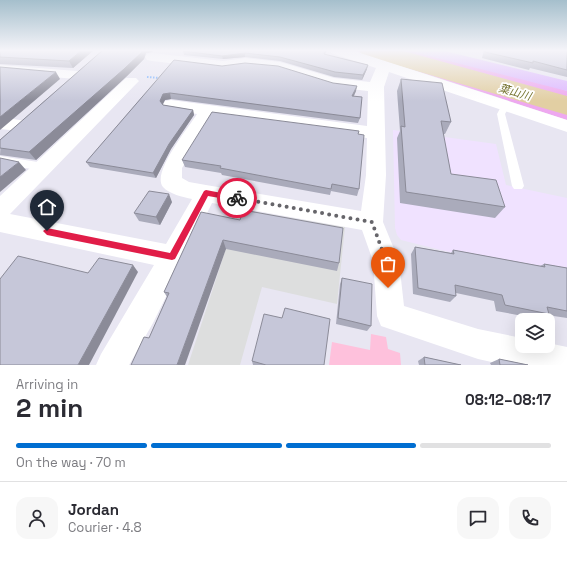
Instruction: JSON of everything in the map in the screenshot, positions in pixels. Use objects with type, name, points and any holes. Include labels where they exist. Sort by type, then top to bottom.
[{"type":"main road","points":[[492,67],[567,86]]},
{"type":"street","points":[[283,67],[333,82],[376,87]]},
{"type":"street","points":[[384,67],[376,87],[376,175],[372,222],[386,261],[391,316],[478,344],[567,362]]},
{"type":"street","points":[[387,67],[567,126]]},
{"type":"street","points":[[0,69],[83,70],[60,90]]},
{"type":"street","points":[[0,210],[138,78]]},
{"type":"street","points":[[171,105],[377,133]]},
{"type":"street","points":[[208,111],[172,168],[171,182],[185,189],[372,222]]},
{"type":"street","points":[[0,123],[26,120],[0,142]]},
{"type":"street","points":[[112,365],[143,313],[206,193]]},
{"type":"street","points":[[0,222],[172,257]]},
{"type":"lane","points":[[506,105],[501,114],[518,186]]},
{"type":"lane","points":[[0,160],[44,167]]},
{"type":"path","points":[[138,78],[166,79]]},
{"type":"shaded area","points":[[405,67],[421,67],[567,111],[567,120]]},
{"type":"shaded area","points":[[448,67],[477,67],[553,86],[567,91],[567,100]]},
{"type":"shaded area","points":[[393,130],[496,144],[506,185],[567,198],[567,270],[449,252],[401,240],[397,235],[395,228]]},
{"type":"shaded area","points":[[239,209],[345,227],[337,304],[262,287],[240,365],[188,365]]},
{"type":"shaded area","points":[[371,334],[386,337],[388,349],[400,353],[401,365],[329,365],[332,342],[370,350]]},
{"type":"building","points":[[0,67],[56,72],[0,117]]},
{"type":"building","points":[[84,67],[126,67],[29,152],[0,148],[0,140]]},
{"type":"building","points":[[168,67],[281,67],[333,83],[357,86],[352,96],[362,97],[360,118],[170,93],[163,94],[160,101],[163,105],[193,110],[169,144],[153,173],[86,162]]},
{"type":"building","points":[[317,67],[367,67],[363,75],[335,72]]},
{"type":"building","points":[[556,67],[567,67],[567,70]]},
{"type":"building","points":[[401,79],[442,83],[451,122],[441,121],[451,174],[496,180],[505,207],[406,192],[401,126],[405,127]]},
{"type":"building","points":[[212,112],[359,131],[358,134],[364,135],[359,189],[332,184],[331,189],[220,168],[221,166],[182,160]]},
{"type":"building","points":[[0,158],[19,162],[0,177]]},
{"type":"building","points":[[149,191],[169,194],[156,217],[134,213]]},
{"type":"building","points":[[243,210],[343,228],[339,263],[223,240],[177,365],[131,365],[144,337],[149,338],[169,293],[164,292],[201,212],[240,220]]},
{"type":"building","points":[[415,247],[454,254],[453,250],[545,267],[544,264],[567,268],[567,311],[547,307],[549,313],[544,313],[505,305],[502,295],[455,285],[456,296],[418,288]]},
{"type":"building","points":[[18,256],[88,273],[99,258],[133,265],[78,365],[0,365],[0,279]]},
{"type":"building","points":[[342,278],[372,284],[371,326],[338,318]]},
{"type":"building","points":[[285,308],[330,319],[324,365],[266,365],[252,361],[264,314],[282,318]]},
{"type":"building","points":[[424,357],[461,365],[425,365]]},
{"type":"building","points":[[499,359],[528,365],[500,365]]},
{"type":"waterway","name":"葉山川","points":[[431,67],[567,106]]},
{"type":"way so far","points":[[237,198],[372,222],[386,261],[388,288]]},
{"type":"route","points":[[47,231],[172,257],[206,193],[237,198]]}]
